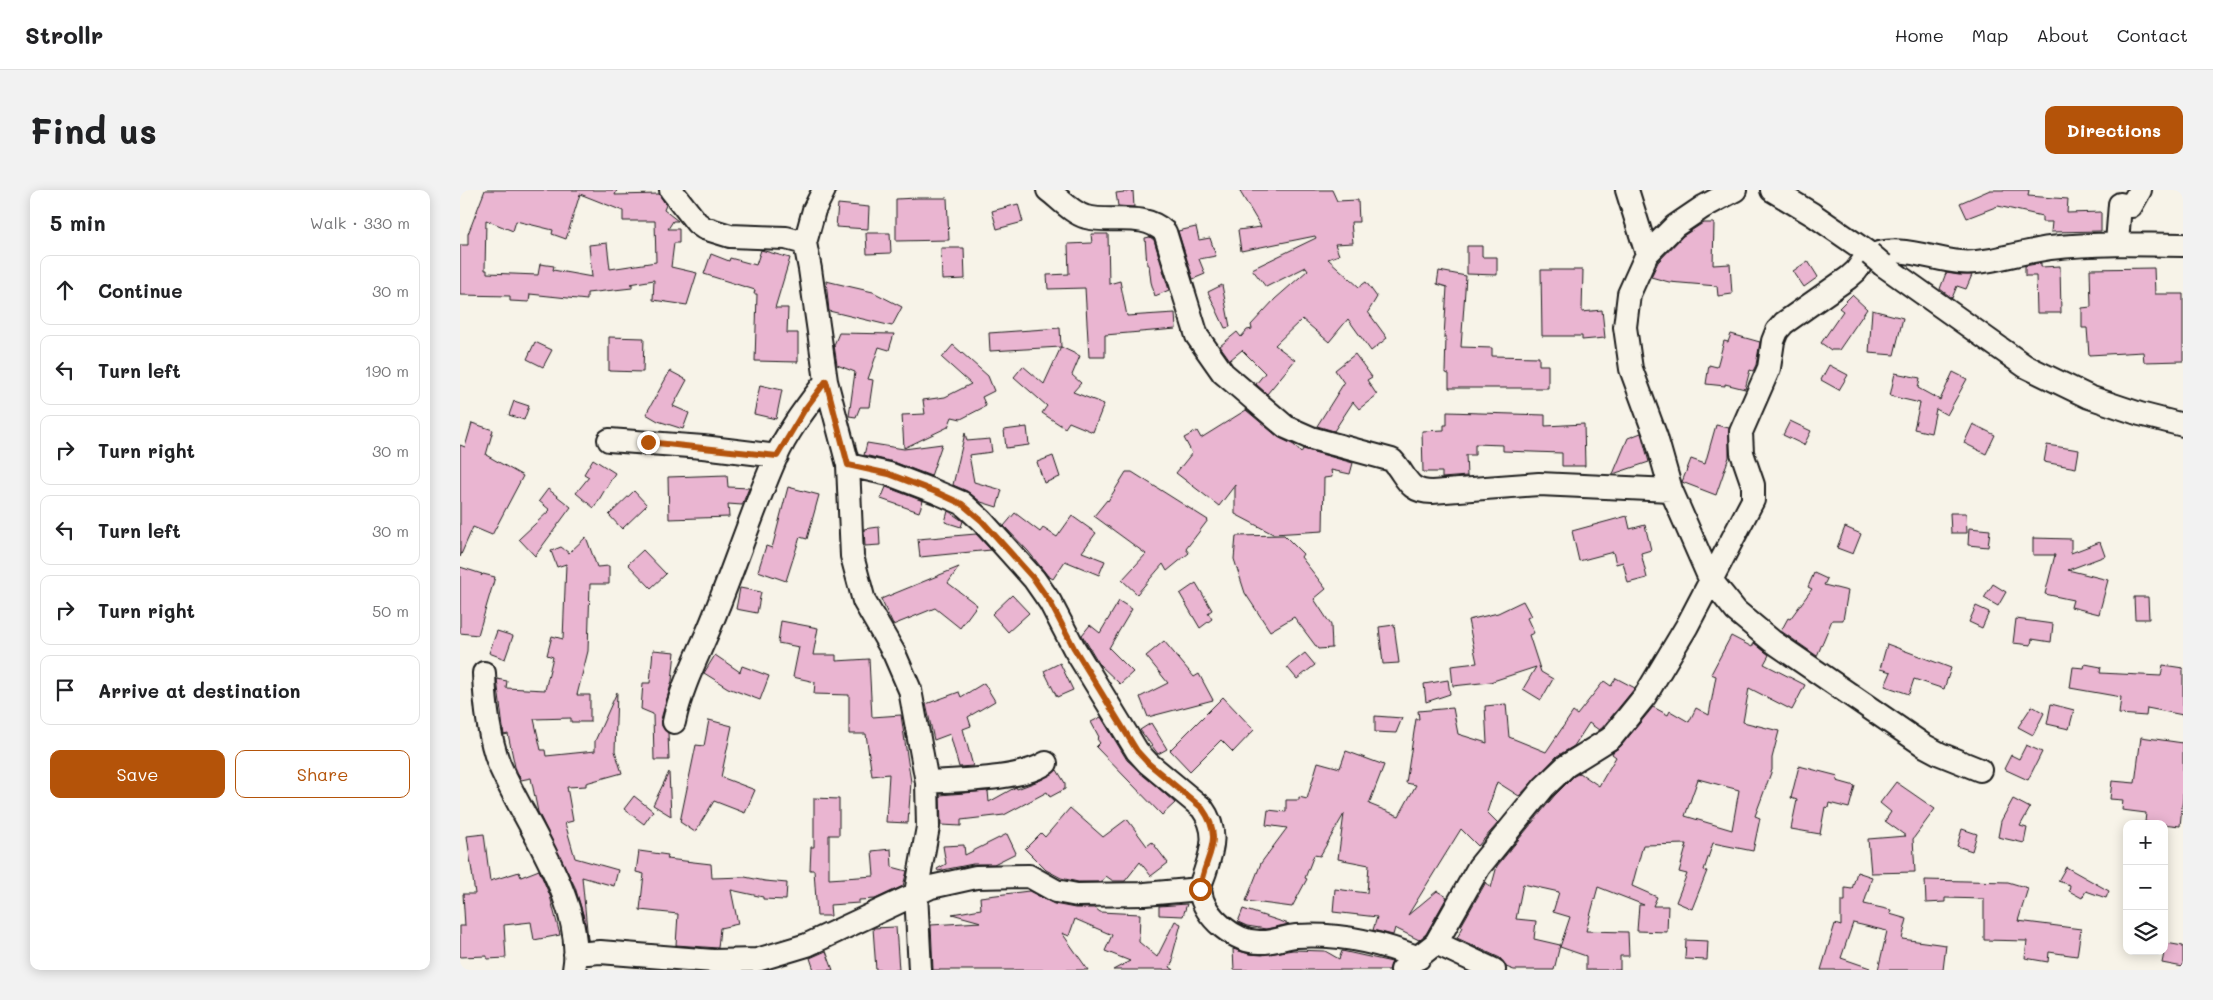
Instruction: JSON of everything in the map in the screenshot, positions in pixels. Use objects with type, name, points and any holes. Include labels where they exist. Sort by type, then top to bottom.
[{"type":"street","points":[[671,190],[697,223],[704,228],[730,236],[786,238],[804,243]]},
{"type":"street","points":[[824,190],[814,210],[804,243],[810,269],[826,381],[848,465],[852,556],[859,589],[870,614],[894,654],[910,690],[927,782],[928,827],[916,893],[920,970]]},
{"type":"street","points":[[1048,190],[1076,213],[1084,217],[1100,220],[1123,218],[1157,225],[1165,232],[1197,336],[1223,374],[1286,427],[1312,438],[1392,460],[1401,470],[1412,488],[1422,492],[1432,492],[1539,484],[1671,490]]},
{"type":"street","points":[[1627,190],[1647,254]]},
{"type":"street","points":[[1735,190],[1703,207],[1676,226],[1647,254],[1629,294],[1625,327],[1632,369],[1656,437],[1671,490],[1710,579],[1736,611],[1772,641],[1925,746],[1980,770]]},
{"type":"street","points":[[1772,190],[1812,214],[2025,366],[2089,397],[2140,414],[2183,425]]},
{"type":"street","points":[[2116,244],[2120,204],[2131,206],[2140,190]]},
{"type":"street","points":[[1874,258],[1868,257],[1876,253],[1896,251],[1962,262],[2050,248],[2116,244],[2183,245]]},
{"type":"street","points":[[848,465],[889,474],[962,504],[982,521],[1034,579],[1050,602],[1074,648],[1137,751],[1148,763],[1208,815],[1214,835],[1214,845],[1200,889],[1203,902],[1226,929],[1249,941],[1262,942],[1296,936],[1346,936],[1366,940],[1410,964],[1436,943],[1479,867],[1524,809],[1566,766],[1612,738],[1645,696],[1670,655],[1710,579],[1729,548],[1753,500],[1753,485],[1742,453],[1741,432],[1769,368],[1777,331],[1874,258]]},
{"type":"street","points":[[674,722],[685,683],[717,611],[756,504],[777,456],[805,409],[826,381]]},
{"type":"street","points":[[609,440],[703,447],[777,456]]},
{"type":"street","points":[[484,673],[487,712],[499,763],[562,890],[573,934],[575,962],[600,952],[713,961],[758,960],[815,941],[931,887],[976,877],[1023,875],[1056,891],[1077,895],[1145,894],[1200,889]]},
{"type":"street","points":[[927,782],[977,779],[1031,770],[1046,763]]},
{"type":"street","points":[[1436,943],[1494,970]]},
{"type":"building","points":[[485,190],[617,190],[615,195],[659,194],[666,205],[664,210],[678,221],[673,221],[668,229],[679,229],[679,243],[674,243],[671,267],[697,273],[687,305],[653,300],[654,280],[630,284],[632,284],[632,288],[587,293],[587,300],[530,294],[529,302],[510,301],[510,296],[460,295],[460,245],[468,245],[468,234]],"holes":[[[580,194],[623,211],[623,221],[655,221],[656,262],[610,269],[607,243],[589,245],[592,277],[553,270],[554,266],[540,264],[538,275],[487,273],[487,270],[485,270],[486,220],[513,231],[516,221],[553,230],[552,234],[566,239]]]},
{"type":"building","points":[[1239,190],[1332,190],[1337,201],[1358,200],[1359,222],[1351,222],[1353,243],[1335,244],[1339,255],[1328,259],[1359,287],[1366,282],[1377,297],[1368,312],[1387,338],[1371,351],[1348,319],[1329,342],[1302,319],[1275,345],[1295,360],[1267,394],[1256,384],[1265,373],[1242,350],[1230,360],[1220,346],[1237,332],[1241,337],[1247,330],[1252,329],[1251,325],[1275,299],[1308,270],[1306,267],[1266,287],[1252,269],[1316,238],[1315,236],[1241,251],[1238,230],[1261,227]]},
{"type":"building","points":[[1990,190],[2029,190],[2028,196],[2068,199],[2067,213],[2101,212],[2101,231],[2051,232],[2052,222],[2042,222],[2042,216],[1998,206],[1967,218],[1960,203]]},
{"type":"building","points":[[1133,191],[1134,207],[1118,206],[1116,193]]},
{"type":"building","points":[[947,198],[949,240],[896,241],[896,199]]},
{"type":"building","points":[[838,204],[869,207],[868,229],[836,227]]},
{"type":"building","points":[[1018,204],[1023,222],[997,229],[992,211]]},
{"type":"building","points":[[1703,223],[1714,223],[1713,265],[1730,264],[1732,294],[1718,296],[1717,286],[1669,282],[1651,277],[1658,262],[1683,236]]},
{"type":"building","points":[[1196,227],[1199,240],[1210,238],[1216,256],[1199,259],[1205,274],[1193,279],[1178,231]]},
{"type":"building","points":[[866,233],[890,233],[891,253],[867,254]]},
{"type":"building","points":[[1091,234],[1108,234],[1109,284],[1120,281],[1127,316],[1175,313],[1176,329],[1105,335],[1105,357],[1089,357],[1085,288],[1048,289],[1047,275],[1069,274],[1068,244],[1092,243]]},
{"type":"building","points":[[1150,237],[1154,240],[1169,290],[1155,296],[1149,265],[1147,265],[1145,238]]},
{"type":"building","points":[[1467,246],[1482,246],[1482,257],[1497,257],[1497,275],[1467,274]]},
{"type":"building","points":[[941,248],[964,248],[965,279],[942,280]]},
{"type":"building","points":[[761,250],[790,258],[775,308],[788,308],[787,333],[798,333],[798,362],[755,361],[757,294],[754,294],[755,290],[704,274],[711,254],[729,261],[730,258],[756,265]]},
{"type":"building","points":[[1808,261],[1818,277],[1804,287],[1793,271]]},
{"type":"building","points":[[2041,263],[2041,267],[2060,266],[2061,313],[2037,313],[2036,276],[2025,276],[2025,266]]},
{"type":"building","points":[[2154,268],[2155,294],[2183,294],[2183,361],[2144,362],[2143,352],[2089,355],[2087,328],[2082,328],[2082,308],[2091,307],[2090,269]]},
{"type":"building","points":[[1541,270],[1583,270],[1582,312],[1602,310],[1605,338],[1582,340],[1582,336],[1542,336]]},
{"type":"building","points":[[1439,271],[1466,276],[1461,347],[1492,348],[1492,356],[1539,357],[1539,365],[1548,365],[1548,388],[1449,388],[1449,374],[1445,373],[1446,337],[1444,337],[1447,287],[1437,284]]},
{"type":"building","points":[[1946,273],[1972,275],[1966,289],[1957,286],[1952,298],[1940,289]]},
{"type":"building","points":[[826,281],[873,292],[902,307],[892,326],[829,311]]},
{"type":"building","points":[[1222,285],[1230,327],[1225,328],[1208,292]]},
{"type":"building","points":[[1852,295],[1867,309],[1839,350],[1831,350],[1821,343],[1843,311],[1839,308]]},
{"type":"building","points":[[1872,310],[1903,318],[1894,355],[1869,353]]},
{"type":"building","points":[[1060,328],[1061,347],[990,351],[989,333]]},
{"type":"building","points":[[839,333],[894,334],[889,350],[879,347],[868,379],[873,380],[869,407],[860,407],[856,417],[849,416],[855,372],[837,365],[834,345]]},
{"type":"building","points":[[1731,334],[1760,342],[1756,365],[1753,371],[1750,370],[1745,389],[1725,384],[1725,386],[1706,384],[1709,365],[1717,367],[1724,341],[1728,342]]},
{"type":"building","points":[[609,337],[644,338],[643,372],[609,371]]},
{"type":"building","points":[[535,342],[552,350],[543,367],[527,359]]},
{"type":"building","points":[[953,345],[988,376],[994,391],[982,397],[986,406],[961,419],[952,417],[948,427],[904,448],[902,415],[925,414],[923,400],[945,397],[971,384],[942,358]]},
{"type":"building","points":[[1061,347],[1080,356],[1072,375],[1081,383],[1073,392],[1104,404],[1093,432],[1069,422],[1065,428],[1042,413],[1047,406],[1014,377],[1023,366],[1044,384]]},
{"type":"building","points":[[1355,354],[1372,377],[1367,380],[1377,395],[1359,409],[1353,402],[1334,431],[1317,426],[1344,383],[1335,370]]},
{"type":"building","points":[[1829,365],[1848,375],[1839,390],[1821,380]]},
{"type":"building","points":[[670,371],[687,380],[673,406],[689,413],[683,429],[658,421],[646,414]]},
{"type":"building","points":[[1953,372],[1967,379],[1947,415],[1936,409],[1931,433],[1914,429],[1920,403],[1890,396],[1895,373],[1920,378],[1918,388],[1940,400]]},
{"type":"building","points":[[760,385],[782,390],[776,419],[754,414]]},
{"type":"building","points":[[514,401],[529,406],[524,420],[509,415]]},
{"type":"building","points":[[1246,410],[1278,437],[1294,445],[1301,453],[1303,449],[1353,463],[1350,474],[1331,470],[1332,477],[1324,478],[1323,531],[1273,534],[1235,514],[1235,485],[1219,506],[1176,473],[1192,453],[1184,438],[1197,431],[1201,438]]},
{"type":"building","points":[[1447,412],[1545,415],[1545,426],[1584,424],[1585,466],[1562,466],[1562,453],[1503,451],[1503,445],[1475,444],[1475,455],[1466,455],[1467,476],[1442,478],[1442,472],[1423,472],[1422,431],[1444,430],[1444,425],[1447,425]]},
{"type":"building","points":[[1790,421],[1811,431],[1804,445],[1783,435]]},
{"type":"building","points":[[472,423],[493,430],[486,455],[523,476],[492,535],[473,527],[460,557],[460,445],[465,447]]},
{"type":"building","points":[[1973,424],[1995,435],[1986,454],[1964,443]]},
{"type":"building","points":[[1716,425],[1729,428],[1729,457],[1716,495],[1682,482],[1691,459],[1705,464]]},
{"type":"building","points":[[1027,427],[1029,445],[1006,448],[1004,430]]},
{"type":"building","points":[[965,433],[967,441],[990,439],[992,452],[969,455],[974,482],[1002,490],[997,507],[981,502],[967,491],[953,485]]},
{"type":"building","points":[[1641,433],[1649,462],[1613,474],[1628,438]]},
{"type":"building","points":[[867,443],[904,449],[942,444],[931,476],[894,462],[864,455]]},
{"type":"building","points":[[2047,445],[2079,450],[2076,468],[2044,462]]},
{"type":"building","points":[[1053,456],[1060,477],[1044,483],[1037,462]]},
{"type":"building","points":[[593,459],[615,473],[594,508],[576,493],[589,477],[584,474]]},
{"type":"building","points":[[1126,472],[1132,472],[1208,520],[1186,549],[1189,553],[1167,571],[1163,564],[1137,594],[1122,580],[1146,554],[1094,516],[1108,501]]},
{"type":"building","points":[[727,475],[728,487],[749,488],[742,505],[728,504],[729,517],[669,519],[668,477]]},
{"type":"building","points":[[788,487],[819,495],[807,539],[800,537],[786,581],[758,571],[766,546],[772,548]]},
{"type":"building","points":[[886,487],[923,501],[919,512],[881,499]]},
{"type":"building","points":[[548,489],[571,507],[535,556],[519,539],[550,510],[539,501]]},
{"type":"building","points":[[634,491],[647,505],[622,529],[609,515]]},
{"type":"building","points":[[948,511],[963,521],[961,527],[945,522]]},
{"type":"building","points":[[1015,513],[1040,532],[1043,528],[1057,537],[1072,516],[1096,533],[1082,552],[1105,561],[1099,575],[1065,561],[1053,579],[1048,576],[1028,551],[1004,526]]},
{"type":"building","points":[[1950,513],[1966,513],[1967,533],[1951,533]]},
{"type":"building","points":[[1627,516],[1630,529],[1645,525],[1651,550],[1641,553],[1647,578],[1628,583],[1623,562],[1616,564],[1613,552],[1579,561],[1572,531]]},
{"type":"building","points":[[879,527],[880,545],[865,546],[864,529]]},
{"type":"building","points":[[1845,527],[1861,534],[1853,554],[1837,548]]},
{"type":"building","points":[[1969,528],[1990,530],[1988,547],[1968,545]]},
{"type":"building","points":[[976,534],[991,550],[920,557],[918,539]]},
{"type":"building","points":[[1284,535],[1303,554],[1301,557],[1326,589],[1314,599],[1331,625],[1332,648],[1318,649],[1294,617],[1270,631],[1245,593],[1234,559],[1236,536]]},
{"type":"building","points":[[586,537],[597,567],[609,566],[609,584],[590,584],[588,651],[577,695],[590,695],[590,722],[571,722],[571,718],[534,719],[541,750],[545,750],[546,756],[595,751],[595,741],[617,692],[615,751],[622,773],[586,783],[586,786],[567,787],[573,821],[565,823],[575,858],[618,870],[614,886],[582,877],[588,940],[575,887],[538,812],[531,778],[521,780],[515,767],[508,734],[504,735],[497,679],[507,681],[506,688],[545,690],[553,657],[547,655],[552,636],[563,639],[566,564],[557,567],[551,551],[561,547],[569,553]]},
{"type":"building","points":[[2033,538],[2071,539],[2071,553],[2100,542],[2105,556],[2068,570],[2108,580],[2099,614],[2071,607],[2073,600],[2045,594],[2055,555],[2033,555]]},
{"type":"building","points":[[643,550],[666,574],[651,588],[628,564]]},
{"type":"building","points":[[460,567],[482,574],[481,576],[483,574],[495,577],[478,635],[460,633]]},
{"type":"building","points":[[959,567],[948,583],[977,605],[960,628],[935,608],[893,625],[881,599]]},
{"type":"building","points":[[1814,573],[1827,579],[1824,585],[1848,591],[1843,620],[1832,620],[1817,656],[1781,631],[1788,618],[1790,619],[1812,589],[1808,587]]},
{"type":"building","points":[[1196,583],[1212,610],[1208,613],[1212,619],[1200,628],[1180,594]]},
{"type":"building","points":[[1993,584],[2006,592],[1998,606],[1984,598]]},
{"type":"building","points":[[740,588],[761,592],[757,613],[736,609]]},
{"type":"building","points":[[1012,595],[1029,613],[1008,632],[992,614]]},
{"type":"building","points":[[2134,597],[2148,597],[2149,619],[2135,619]]},
{"type":"building","points":[[1119,601],[1132,609],[1109,648],[1133,672],[1120,684],[1100,665],[1082,635],[1090,625],[1100,633]]},
{"type":"building","points":[[1523,601],[1531,616],[1527,618],[1534,633],[1529,635],[1541,672],[1553,679],[1541,700],[1523,689],[1536,667],[1490,682],[1453,686],[1451,666],[1477,663],[1468,620],[1498,613]]},
{"type":"building","points":[[1976,606],[1989,612],[1982,628],[1969,622]]},
{"type":"building","points":[[2016,619],[2053,624],[2051,642],[2032,639],[2031,645],[2013,643]]},
{"type":"building","points":[[781,621],[818,628],[813,655],[836,655],[836,661],[869,659],[872,717],[901,715],[911,782],[908,823],[886,822],[889,774],[872,776],[866,734],[849,734],[849,695],[814,694],[815,682],[793,677],[799,647],[778,643]]},
{"type":"building","points":[[1394,625],[1399,663],[1383,664],[1379,627]]},
{"type":"building","points":[[497,631],[513,636],[505,659],[489,653]]},
{"type":"building","points":[[1731,636],[1752,647],[1754,643],[1769,655],[1764,664],[1805,685],[1792,710],[1749,688],[1743,722],[1779,731],[1772,758],[1772,770],[1755,816],[1760,818],[1753,851],[1713,843],[1704,870],[1707,871],[1692,909],[1676,902],[1687,874],[1679,872],[1687,844],[1643,845],[1632,886],[1657,897],[1653,906],[1668,906],[1667,932],[1637,931],[1639,905],[1644,905],[1598,887],[1586,931],[1628,932],[1629,956],[1620,956],[1620,970],[1586,970],[1586,956],[1560,947],[1570,917],[1553,912],[1559,892],[1523,884],[1516,919],[1536,921],[1534,939],[1560,945],[1554,970],[1514,970],[1506,967],[1500,958],[1457,938],[1463,927],[1461,926],[1486,882],[1491,888],[1497,866],[1554,796],[1574,776],[1580,773],[1599,786],[1616,757],[1612,754],[1613,752],[1621,746],[1653,707],[1668,715],[1670,711],[1689,722],[1696,708],[1709,715],[1716,676],[1711,674]],"holes":[[[1698,779],[1739,790],[1732,830],[1685,816]]]},
{"type":"building","points":[[1164,641],[1194,677],[1199,674],[1213,700],[1148,717],[1140,697],[1168,683],[1146,656]]},
{"type":"building","points":[[1887,644],[1951,668],[1944,689],[1914,679],[1909,694],[1885,686],[1891,672],[1880,669]]},
{"type":"building","points":[[653,650],[675,652],[672,681],[661,719],[662,726],[668,733],[669,760],[654,760],[653,714],[641,709],[643,683],[650,683]]},
{"type":"building","points":[[1305,653],[1315,665],[1297,679],[1287,667]]},
{"type":"building","points":[[715,655],[740,672],[742,666],[769,676],[760,700],[728,688],[704,673]]},
{"type":"building","points":[[1060,663],[1073,690],[1057,697],[1044,671]]},
{"type":"building","points":[[2085,664],[2101,667],[2100,673],[2161,676],[2163,665],[2183,668],[2183,715],[2147,708],[2146,716],[2119,714],[2121,697],[2070,688],[2073,667],[2084,668]]},
{"type":"building","points":[[1616,678],[1635,688],[1602,728],[1599,730],[1589,723],[1574,746],[1557,756],[1519,796],[1497,782],[1487,812],[1498,823],[1478,846],[1461,829],[1408,915],[1437,891],[1447,897],[1426,934],[1419,940],[1395,928],[1393,935],[1373,930],[1377,917],[1333,912],[1335,889],[1367,893],[1369,865],[1338,859],[1344,814],[1320,856],[1314,855],[1305,878],[1307,879],[1292,907],[1246,901],[1261,863],[1287,828],[1266,825],[1268,810],[1286,812],[1286,800],[1299,800],[1299,797],[1307,799],[1318,762],[1340,768],[1346,751],[1384,765],[1369,804],[1399,816],[1416,785],[1406,783],[1416,719],[1419,719],[1418,711],[1453,708],[1458,734],[1487,743],[1485,706],[1506,704],[1509,737],[1546,752],[1573,712],[1577,715],[1604,681],[1611,686]]},
{"type":"building","points":[[1448,680],[1450,694],[1426,702],[1424,684]]},
{"type":"building","points":[[984,683],[995,701],[968,717],[971,726],[963,729],[973,766],[959,767],[950,734],[934,740],[926,704],[959,692],[961,697]]},
{"type":"building","points":[[1223,697],[1254,730],[1233,752],[1221,740],[1190,771],[1170,750]]},
{"type":"building","points":[[2051,704],[2074,710],[2069,729],[2047,724]]},
{"type":"building","points":[[2032,706],[2044,713],[2033,735],[2018,727]]},
{"type":"building","points":[[1375,716],[1402,718],[1396,733],[1375,732]]},
{"type":"building","points":[[1101,717],[1127,760],[1175,803],[1162,815],[1096,747],[1100,743],[1097,739],[1099,737],[1091,722]]},
{"type":"building","points":[[709,720],[732,726],[721,777],[755,790],[745,813],[714,801],[695,832],[680,822],[696,745],[704,746]]},
{"type":"building","points":[[1151,723],[1167,749],[1158,754],[1140,730]]},
{"type":"building","points":[[2141,737],[2183,743],[2183,797],[2180,826],[2168,825],[2168,820],[2145,820],[2146,813],[2122,810],[2123,800],[2110,799],[2112,781],[2135,783]]},
{"type":"building","points":[[2026,745],[2042,752],[2028,780],[2004,769],[2011,755],[2019,759]]},
{"type":"building","points":[[1799,766],[1838,776],[1837,781],[1855,786],[1849,808],[1829,803],[1828,808],[1825,807],[1820,834],[1791,829],[1797,800],[1791,798]]},
{"type":"building","points":[[1057,770],[1065,783],[1065,789],[1050,797],[1047,792],[1004,815],[961,820],[961,826],[941,825],[940,795],[988,791],[989,802],[1016,787],[1017,789],[1041,780]]},
{"type":"building","points":[[669,772],[671,816],[653,805]]},
{"type":"building","points":[[1896,782],[1935,809],[1913,839],[1915,872],[1871,873],[1868,839],[1906,836],[1885,821],[1891,812],[1880,803]]},
{"type":"building","points":[[634,796],[653,811],[644,824],[624,809]]},
{"type":"building","points":[[814,798],[839,799],[839,835],[829,835],[829,879],[874,876],[872,851],[891,849],[892,867],[907,871],[903,886],[875,899],[859,900],[859,903],[830,905],[831,916],[817,916],[814,870],[810,870],[811,847],[814,847]]},
{"type":"building","points":[[2013,799],[2030,808],[2020,826],[2027,828],[2024,843],[1998,837],[2001,821]]},
{"type":"building","points":[[1070,808],[1103,837],[1127,819],[1147,846],[1152,842],[1168,863],[1151,876],[1140,862],[1125,881],[1113,881],[1106,876],[1101,882],[1078,882],[1061,878],[1046,870],[1025,849],[1041,833],[1045,837]]},
{"type":"building","points":[[1962,829],[1977,834],[1972,851],[1957,846]]},
{"type":"building","points":[[484,834],[490,881],[519,872],[521,877],[539,870],[550,896],[560,935],[534,940],[531,922],[504,925],[506,958],[487,959],[487,956],[460,957],[460,926],[465,926],[463,894],[475,894],[467,836]]},
{"type":"building","points":[[1007,834],[1016,853],[994,864],[973,864],[938,871],[937,869],[946,864],[943,846],[964,845],[965,855]]},
{"type":"building","points":[[639,851],[668,855],[667,859],[711,864],[712,878],[745,877],[787,883],[786,900],[763,899],[763,897],[731,890],[738,924],[720,928],[718,948],[676,945],[678,914],[640,910],[644,874],[636,872]]},
{"type":"building","points":[[2066,867],[2109,891],[2106,898],[2086,891],[2082,898],[2069,891],[2070,885],[2058,881]]},
{"type":"building","points":[[1857,872],[1872,877],[1864,904],[1891,910],[1890,914],[1907,919],[1902,939],[1946,945],[1943,970],[1878,970],[1887,931],[1853,923],[1841,958],[1870,968],[1869,970],[1821,970],[1835,924],[1841,926],[1841,901],[1845,901],[1845,888],[1852,889]]},
{"type":"building","points":[[1925,880],[2008,882],[2028,888],[2018,921],[2081,929],[2077,956],[2049,952],[2048,962],[2025,958],[2027,941],[1984,940],[1984,899],[1945,898],[1945,902],[1926,903]]},
{"type":"building","points":[[1029,891],[1054,904],[1075,908],[1095,908],[1100,912],[1140,914],[1139,942],[1157,957],[1175,921],[1181,924],[1172,957],[1174,958],[1170,967],[1174,970],[1113,970],[1130,961],[1105,951],[1112,935],[1075,919],[1069,936],[1062,933],[1088,970],[933,970],[931,925],[981,922],[952,914],[981,909],[980,897]]},
{"type":"building","points":[[1187,904],[1183,916],[1159,915],[1159,906]]},
{"type":"building","points":[[1243,909],[1289,924],[1266,929],[1247,926],[1238,922]]},
{"type":"building","points":[[896,927],[899,970],[876,970],[873,928]]},
{"type":"building","points":[[1686,940],[1708,941],[1707,960],[1685,959]]},
{"type":"building","points":[[2168,943],[2183,946],[2183,967],[2162,963],[2164,955],[2168,955]]},
{"type":"building","points":[[1233,949],[1249,954],[1262,955],[1293,950],[1325,951],[1339,959],[1342,951],[1392,962],[1389,970],[1234,970]]},
{"type":"building","points":[[826,951],[833,970],[814,970],[810,958]]},
{"type":"route","points":[[648,442],[777,456],[805,409],[826,381],[848,465],[889,474],[936,492],[962,504],[982,521],[1034,579],[1050,602],[1074,648],[1142,758],[1208,815],[1214,835],[1214,845],[1200,889]]}]
